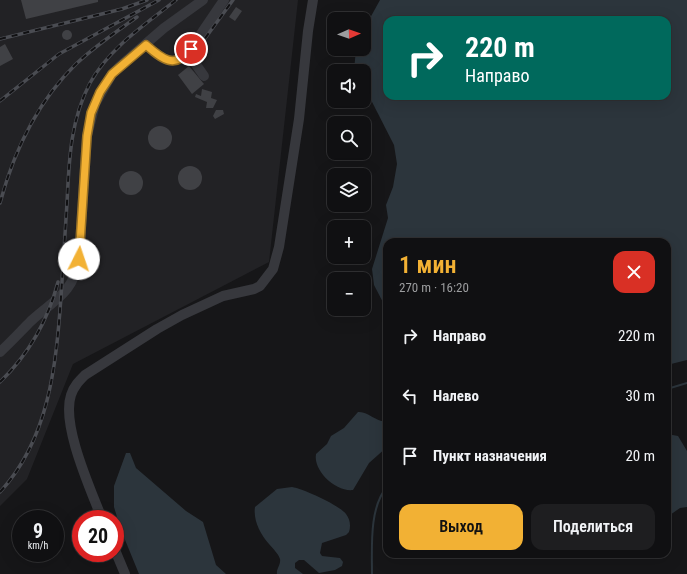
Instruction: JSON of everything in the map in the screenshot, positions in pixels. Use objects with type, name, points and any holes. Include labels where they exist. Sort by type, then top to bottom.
[{"type":"lane","points":[[0,352],[32,321],[61,298],[72,284],[79,259],[87,136],[91,113],[100,92],[112,74],[164,28],[204,0]]},
{"type":"lane","points":[[146,45],[166,60],[175,61],[188,53],[224,0]]},
{"type":"lane","points":[[98,510],[82,468],[71,427],[70,396],[76,384],[85,375],[157,328],[223,296],[254,289],[260,286],[273,269],[279,248],[299,119],[308,31],[313,0]]},
{"type":"lane","points":[[188,53],[204,76]]},
{"type":"lane","points":[[120,562],[125,574]]},
{"type":"shaded area","points":[[0,0],[298,0],[269,262],[73,364],[27,479],[0,506]]},
{"type":"shaded area","points":[[380,0],[687,0],[687,360],[671,364],[671,238],[383,238],[383,302],[374,285],[372,269],[388,218],[386,205],[393,187],[397,164],[394,145],[371,100],[371,64],[355,64],[355,56],[371,56],[371,16]]},
{"type":"shaded area","points":[[358,412],[366,413],[383,421],[383,451],[369,463],[353,490],[346,490],[333,484],[322,473],[316,461],[316,454],[327,444],[331,436],[344,428]]},
{"type":"shaded area","points":[[671,435],[678,436],[687,451],[687,507],[680,508],[671,514]]},
{"type":"shaded area","points":[[126,453],[130,453],[136,468],[186,511],[203,522],[216,565],[226,574],[139,574],[124,537],[124,510],[115,510],[114,507],[114,486]]},
{"type":"shaded area","points":[[292,487],[329,502],[346,514],[350,523],[349,532],[346,535],[322,543],[320,553],[322,556],[340,558],[343,562],[342,566],[335,570],[319,573],[304,560],[299,560],[295,563],[295,568],[303,574],[277,574],[280,559],[260,531],[256,522],[255,507],[277,489]]},
{"type":"building","points":[[21,0],[98,0],[98,2],[26,19]]},
{"type":"building","points":[[236,7],[242,11],[235,21],[229,17]]},
{"type":"building","points":[[67,30],[72,35],[67,40],[62,35]]},
{"type":"building","points":[[5,44],[13,59],[0,66],[0,47]]},
{"type":"building","points":[[189,66],[204,84],[192,94],[178,75]]},
{"type":"building","points":[[202,89],[212,92],[211,98],[217,100],[213,108],[206,108],[207,102],[195,97],[196,94],[201,96]]},
{"type":"building","points":[[216,110],[223,110],[224,114],[215,119],[213,116]]},
{"type":"building","points":[[160,126],[168,130],[172,138],[168,146],[160,150],[152,146],[148,138],[152,130]]},
{"type":"building","points":[[190,166],[198,170],[202,178],[198,186],[190,190],[182,186],[178,178],[182,170]]},
{"type":"building","points":[[131,171],[139,175],[143,183],[139,191],[131,195],[123,191],[119,183],[123,175]]},
{"type":"waterway","points":[[671,388],[687,383]]},
{"type":"waterway","points":[[372,574],[374,516],[383,492]]},
{"type":"railway","points":[[0,39],[122,9],[147,0]]},
{"type":"railway","points":[[0,101],[59,54],[159,0]]},
{"type":"railway","points":[[0,492],[30,449],[40,425],[47,400],[59,323],[70,157],[74,127],[83,97],[98,70],[107,59],[129,37],[176,0]]},
{"type":"railway","points":[[198,48],[233,0]]},
{"type":"railway","points":[[0,203],[12,165],[20,146],[50,94],[83,57],[137,17]]},
{"type":"railway","points":[[0,382],[10,372],[36,336],[49,310],[58,282]]},
{"type":"route","points":[[79,259],[88,123],[100,92],[112,74],[146,45],[161,58],[171,61],[175,61],[185,56],[191,49]]}]
